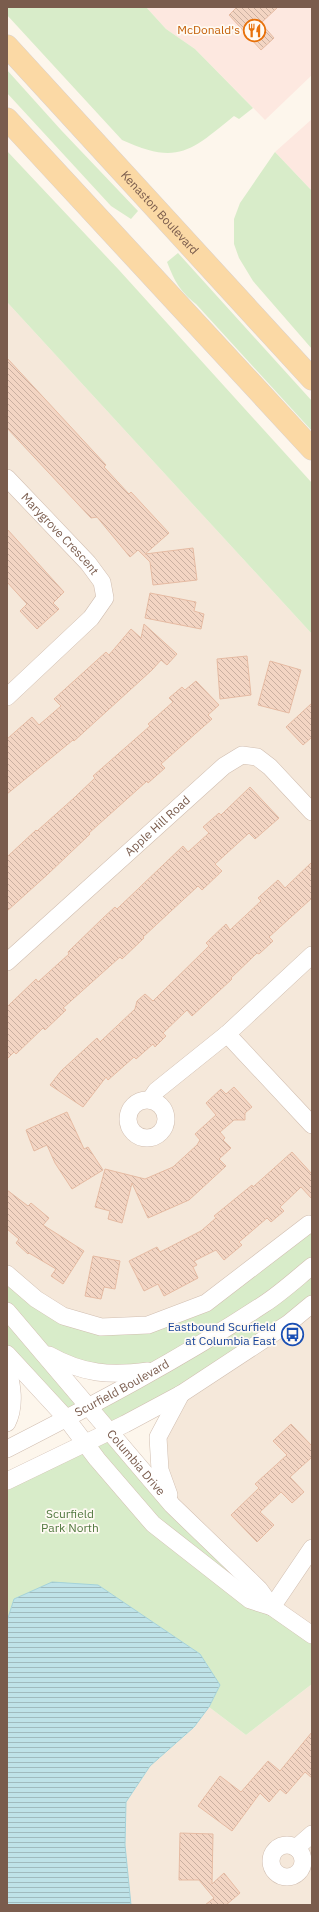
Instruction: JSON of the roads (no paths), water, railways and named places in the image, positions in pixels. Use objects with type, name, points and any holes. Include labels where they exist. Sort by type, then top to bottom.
[{"type":"main road","name":"Kenaston Boulevard","points":[[7,46],[312,379]]},
{"type":"main road","points":[[7,119],[312,449]]},
{"type":"street","name":"Marygrove Crescent","points":[[7,478],[88,563],[102,582],[105,598],[91,618],[7,697]]},
{"type":"street","name":"Apple Hill Road","points":[[7,962],[224,766],[242,755],[257,757],[270,767],[312,812]]},
{"type":"street","points":[[150,1100],[156,1091],[227,1034],[312,955]]},
{"type":"street","points":[[227,1034],[312,1125]]},
{"type":"street","points":[[7,1274],[36,1299],[63,1316],[101,1327],[148,1325],[206,1303],[309,1224],[312,1225]]},
{"type":"street","name":"Scurfield Boulevard","points":[[7,1449],[89,1407],[156,1370],[265,1303],[312,1266]]},
{"type":"street","points":[[7,1481],[110,1431],[181,1394],[289,1323],[312,1304]]},
{"type":"street","name":"Columbia Drive","points":[[7,1311],[172,1505],[259,1589],[272,1607]]},
{"type":"street","points":[[39,1350],[67,1365],[91,1372],[130,1373],[156,1370]]},
{"type":"street","name":"Columbia Drive","points":[[7,1354],[66,1418],[84,1443],[153,1524],[250,1600],[272,1607],[312,1635]]},
{"type":"street","points":[[7,1366],[12,1385],[11,1414],[7,1423]]},
{"type":"street","points":[[172,1505],[160,1470],[158,1437],[181,1394]]},
{"type":"street","points":[[272,1607],[312,1548]]},
{"type":"street","points":[[296,1848],[312,1834]]},
{"type":"water","points":[[52,1582],[98,1585],[200,1654],[220,1685],[209,1707],[194,1727],[150,1766],[126,1802],[125,1845],[131,1905],[7,1905],[7,1621],[14,1599]]},
{"type":"place","name":"McDonald's","points":[[255,30]]},
{"type":"place","name":"Eastbound Scurfield at Columbia East","points":[[292,1334]]},
{"type":"park label","name":"Scurfield Park North","points":[[70,1521]]}]
